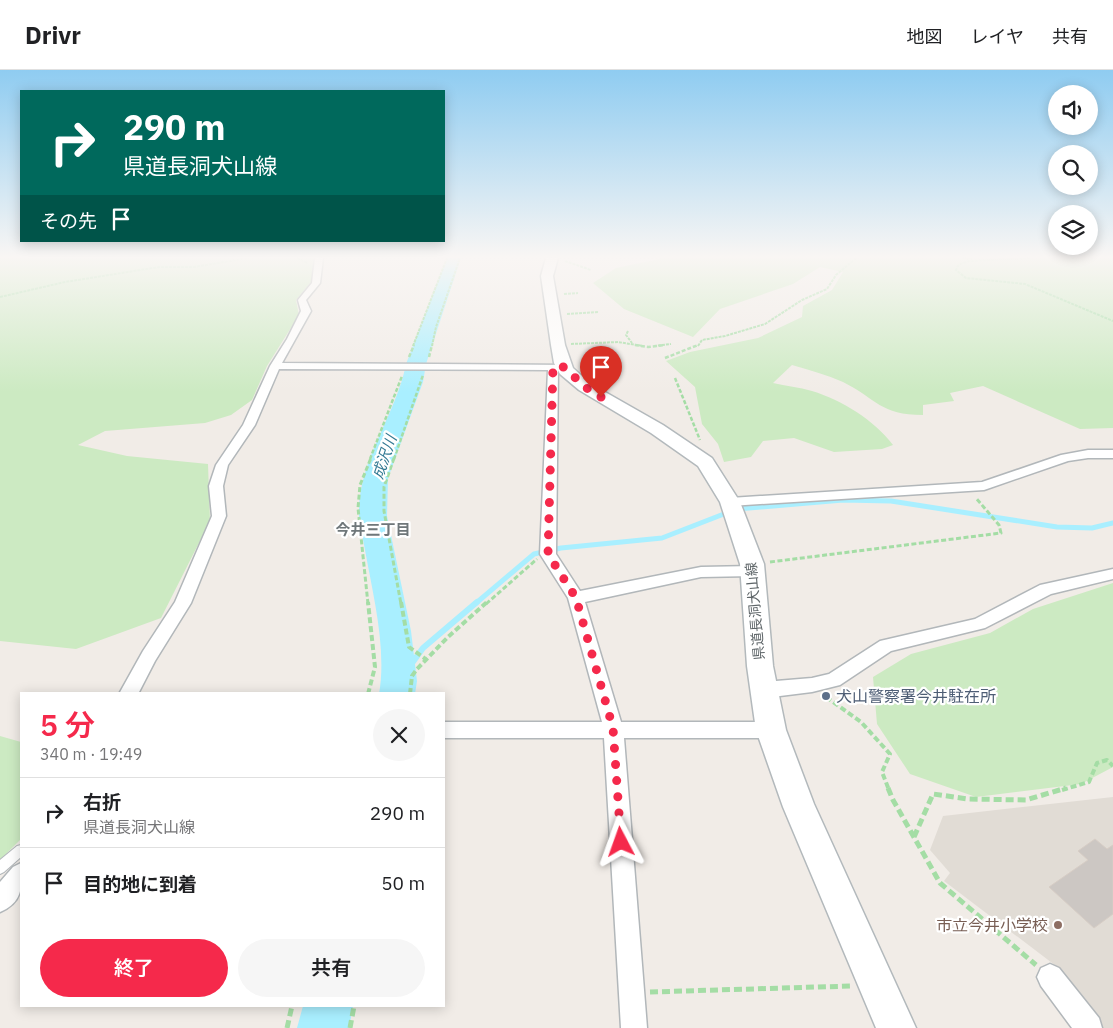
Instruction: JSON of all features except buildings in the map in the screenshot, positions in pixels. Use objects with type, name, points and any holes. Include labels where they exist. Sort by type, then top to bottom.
[{"type":"main road","points":[[552,303],[559,367]]},
{"type":"main road","name":"県道長洞犬山線","points":[[559,367],[585,387],[684,446],[710,466],[733,508],[752,568],[760,666],[771,730],[799,807],[896,1028]]},
{"type":"street","points":[[129,692],[148,656],[183,603],[219,516],[216,486],[222,466],[249,425],[275,366],[292,340],[306,311],[303,303]]},
{"type":"street","points":[[275,366],[559,367],[548,550],[576,598],[613,728],[634,1028]]},
{"type":"street","points":[[733,508],[984,486],[1065,458],[1088,454],[1113,454]]},
{"type":"street","points":[[576,598],[701,572],[752,568]]},
{"type":"street","points":[[764,690],[812,685],[834,680],[886,646],[979,624],[1046,589],[1113,574]]},
{"type":"street","points":[[445,730],[613,728],[771,730]]},
{"type":"street","points":[[0,900],[20,876]]},
{"type":"street","points":[[1050,977],[1089,1028]]},
{"type":"lane","points":[[0,868],[20,851]]},
{"type":"path","points":[[369,692],[375,667],[358,508],[360,486],[430,303]]},
{"type":"path","points":[[426,659],[411,649],[386,525],[384,487],[444,303]]},
{"type":"path","points":[[665,358],[697,347],[702,340],[725,336],[765,324],[798,303]]},
{"type":"path","points":[[1069,303],[1113,322]]},
{"type":"path","points":[[554,315],[598,312]]},
{"type":"path","points":[[628,331],[626,335],[633,343]]},
{"type":"path","points":[[558,345],[596,342],[633,343],[648,347],[671,344]]},
{"type":"path","points":[[676,378],[686,400],[693,427],[711,462],[710,466]]},
{"type":"path","points":[[752,568],[1001,533],[996,521],[989,512]]},
{"type":"path","points":[[410,692],[412,676],[426,659],[530,563],[548,550]]},
{"type":"path","points":[[812,685],[816,692],[852,712],[869,728],[890,754],[882,772],[893,800],[940,883],[1050,977]]},
{"type":"path","points":[[914,837],[933,794],[968,799],[1026,800],[1089,782],[1097,763],[1107,760],[1113,766]]},
{"type":"path","points":[[631,992],[877,985]]},
{"type":"path","points":[[287,1028],[292,1007]]},
{"type":"path","points":[[350,1028],[354,1007]]},
{"type":"shaded area","name":"市立今井小学校","points":[[1113,797],[1113,1028],[1102,1028],[1061,981],[1060,969],[944,881],[950,873],[930,850],[943,816]]},
{"type":"green space","points":[[0,303],[297,303],[299,315],[267,366],[252,400],[231,415],[205,423],[105,431],[78,445],[127,456],[208,464],[210,521],[161,618],[76,649],[0,641]]},
{"type":"green space","points":[[616,303],[738,303],[720,309],[693,337],[624,309]]},
{"type":"green space","points":[[809,303],[1113,303],[1113,428],[1080,429],[983,386],[950,393],[954,401],[923,405],[923,415],[897,412],[880,405],[843,382],[792,365],[773,383],[812,391],[846,405],[877,427],[893,445],[882,449],[834,452],[794,438],[763,441],[751,457],[724,462],[718,444],[702,424],[695,387],[666,361],[690,352],[758,338],[802,317],[803,306]]},
{"type":"green space","points":[[1113,583],[1113,767],[1081,784],[976,797],[910,774],[877,724],[873,677],[911,654],[990,633],[1033,609]]},
{"type":"green space","points":[[0,736],[20,742],[20,840],[0,860]]},
{"type":"waterway","name":"成沢川","points":[[397,692],[399,681],[395,631],[373,516],[375,478],[413,382],[416,364],[438,303]]},
{"type":"waterway","points":[[737,509],[843,500],[891,501],[1057,527],[1092,528],[1113,523]]},
{"type":"waterway","points":[[475,604],[534,554],[561,548],[662,538],[729,512]]},
{"type":"waterway","points":[[399,681],[423,648],[477,602]]},
{"type":"waterway","name":"成沢川","points":[[323,1028],[328,1007]]},
{"type":"place","name":"犬山警察署今井駐在所","points":[[826,696]]},
{"type":"place","name":"市立今井小学校","points":[[1058,925]]},
{"type":"district","name":"今井三丁目","points":[[373,529]]},
{"type":"route","points":[[601,397],[585,387],[566,371],[564,367],[553,367],[548,554],[576,598],[605,696],[613,728],[621,842]]}]
